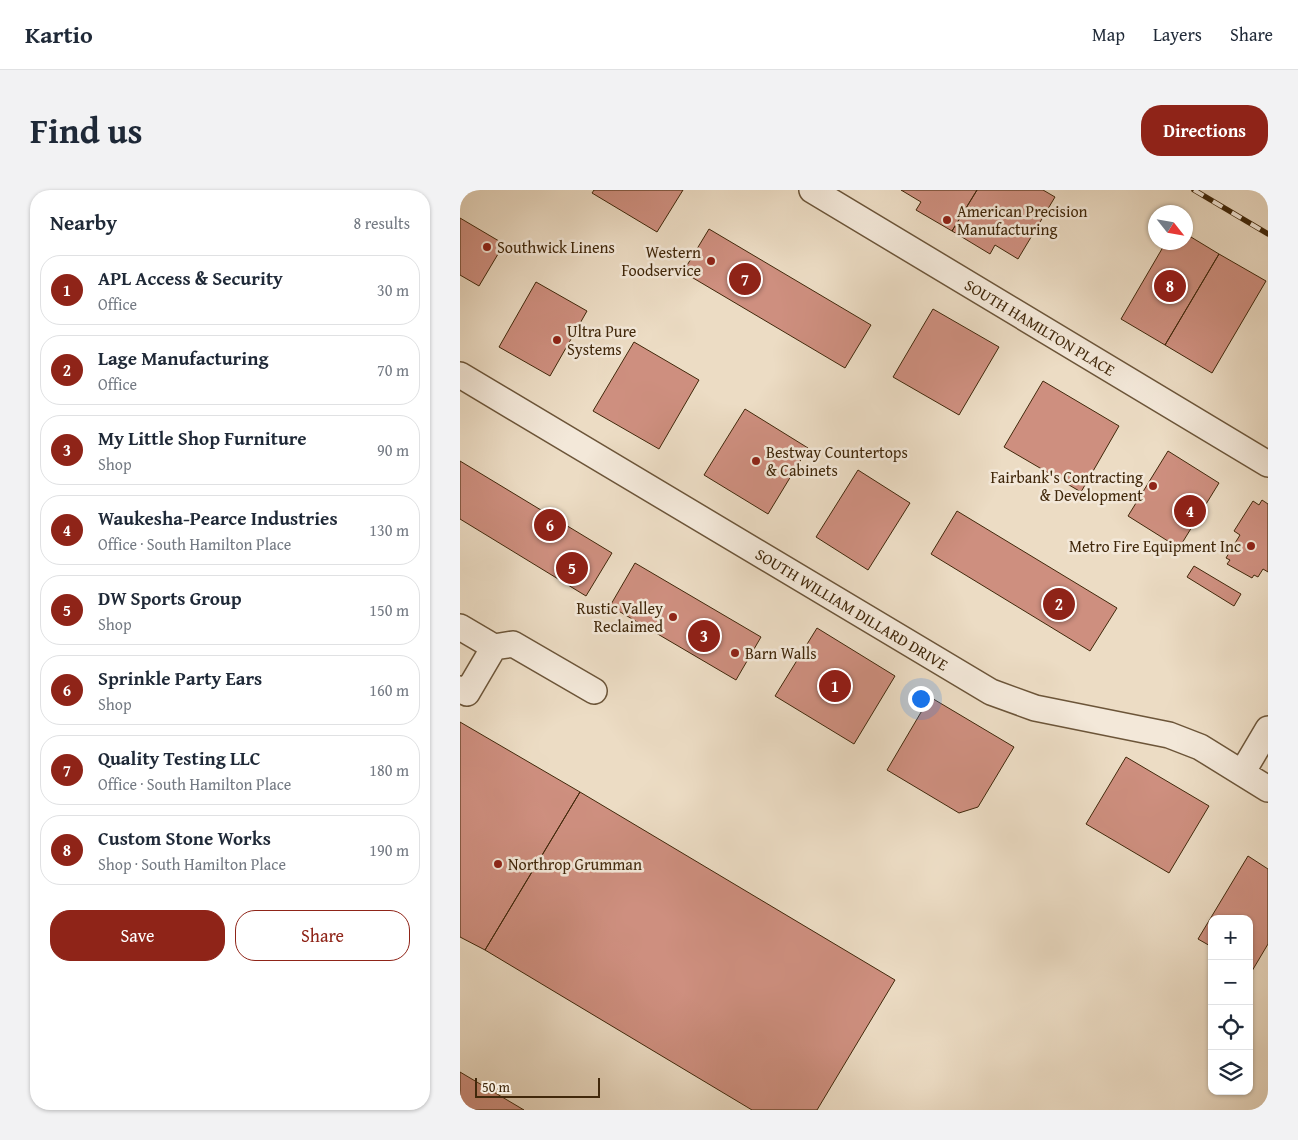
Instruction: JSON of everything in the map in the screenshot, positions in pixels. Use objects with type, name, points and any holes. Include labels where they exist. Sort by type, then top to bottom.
[{"type":"street","name":"SOUTH HAMILTON PLACE","points":[[812,190],[1268,464]]},
{"type":"street","name":"SOUTH WILLIAM DILLARD DRIVE","points":[[460,375],[991,692],[1035,708],[1169,736],[1200,747],[1268,788]]},
{"type":"street","points":[[460,628],[494,648],[514,644],[594,691]]},
{"type":"street","points":[[460,689],[467,693],[494,648]]},
{"type":"street","points":[[1242,773],[1268,729]]},
{"type":"building","points":[[594,190],[683,190],[657,232],[592,193]]},
{"type":"building","name":"American Precision Manufacturing","points":[[901,190],[977,190],[952,231],[916,210],[921,202]]},
{"type":"building","points":[[977,190],[1043,190],[1055,197],[1018,259],[995,245],[990,254],[952,231]]},
{"type":"building","points":[[460,218],[504,244],[479,286],[460,275]]},
{"type":"building","points":[[709,229],[871,325],[845,368],[683,272]]},
{"type":"building","points":[[1193,238],[1219,254],[1165,345],[1121,319],[1161,250],[1193,250]]},
{"type":"building","points":[[1219,254],[1266,281],[1212,373],[1165,345]]},
{"type":"building","points":[[536,282],[587,311],[550,376],[499,347]]},
{"type":"building","points":[[933,309],[999,347],[959,415],[893,377]]},
{"type":"building","points":[[634,342],[699,380],[659,449],[593,411]]},
{"type":"building","points":[[1043,381],[1119,426],[1081,492],[1004,447]]},
{"type":"building","name":"Bestway Countertops & Cabinets","points":[[745,409],[808,448],[768,514],[704,475]]},
{"type":"building","points":[[1168,451],[1219,483],[1179,548],[1128,516]]},
{"type":"building","points":[[460,461],[612,553],[586,596],[460,519]]},
{"type":"building","points":[[858,470],[910,503],[868,570],[816,537]]},
{"type":"building","name":"Metro Fire Equipment Inc","points":[[1262,500],[1268,504],[1268,572],[1263,569],[1258,577],[1254,575],[1252,578],[1227,564],[1230,560],[1226,558],[1240,535],[1234,531],[1253,501],[1259,505]]},
{"type":"building","points":[[957,511],[1117,608],[1090,651],[931,554]]},
{"type":"building","points":[[635,563],[761,637],[736,680],[610,606]]},
{"type":"building","points":[[1194,566],[1241,594],[1234,606],[1187,577]]},
{"type":"building","points":[[817,628],[895,676],[854,744],[775,696]]},
{"type":"building","points":[[930,697],[1014,747],[978,807],[959,813],[887,770]]},
{"type":"building","name":"Northrop Grumman","points":[[460,722],[580,792],[485,950],[460,937]]},
{"type":"building","points":[[1126,757],[1209,806],[1169,873],[1086,824]]},
{"type":"building","name":"Northrop Grumman","points":[[580,792],[895,980],[817,1110],[752,1110],[485,950]]},
{"type":"building","points":[[1248,856],[1268,869],[1268,944],[1253,969],[1253,915],[1212,915]]},
{"type":"building","points":[[1208,922],[1208,945],[1198,939]]},
{"type":"building","points":[[460,1072],[524,1110],[460,1110]]},
{"type":"railway","points":[[1194,190],[1268,234]]},
{"type":"place","name":"American Precision Manufacturing","points":[[947,220]]},
{"type":"place","name":"Southwick Linens","points":[[487,247]]},
{"type":"place","name":"Western Foodservice","points":[[711,261]]},
{"type":"place","name":"Quality Testing LLC","points":[[745,279]]},
{"type":"place","name":"Custom Stone Works","points":[[1170,286]]},
{"type":"place","name":"Ultra Pure Systems","points":[[557,340]]},
{"type":"place","name":"Bestway Countertops & Cabinets","points":[[756,461]]},
{"type":"place","name":"Fairbank's Contracting & Development","points":[[1153,486]]},
{"type":"place","name":"Waukesha-Pearce Industries","points":[[1190,511]]},
{"type":"place","name":"Sprinkle Party Ears","points":[[550,525]]},
{"type":"place","name":"Metro Fire Equipment Inc","points":[[1251,546]]},
{"type":"place","name":"DW Sports Group","points":[[572,568]]},
{"type":"place","name":"Lage Manufacturing","points":[[1059,604]]},
{"type":"place","name":"Rustic Valley Reclaimed","points":[[673,617]]},
{"type":"place","name":"My Little Shop Furniture","points":[[704,636]]},
{"type":"place","name":"Barn Walls","points":[[735,653]]},
{"type":"place","name":"APL Access & Security","points":[[835,686]]},
{"type":"place","name":"Northrop Grumman","points":[[498,864]]}]
